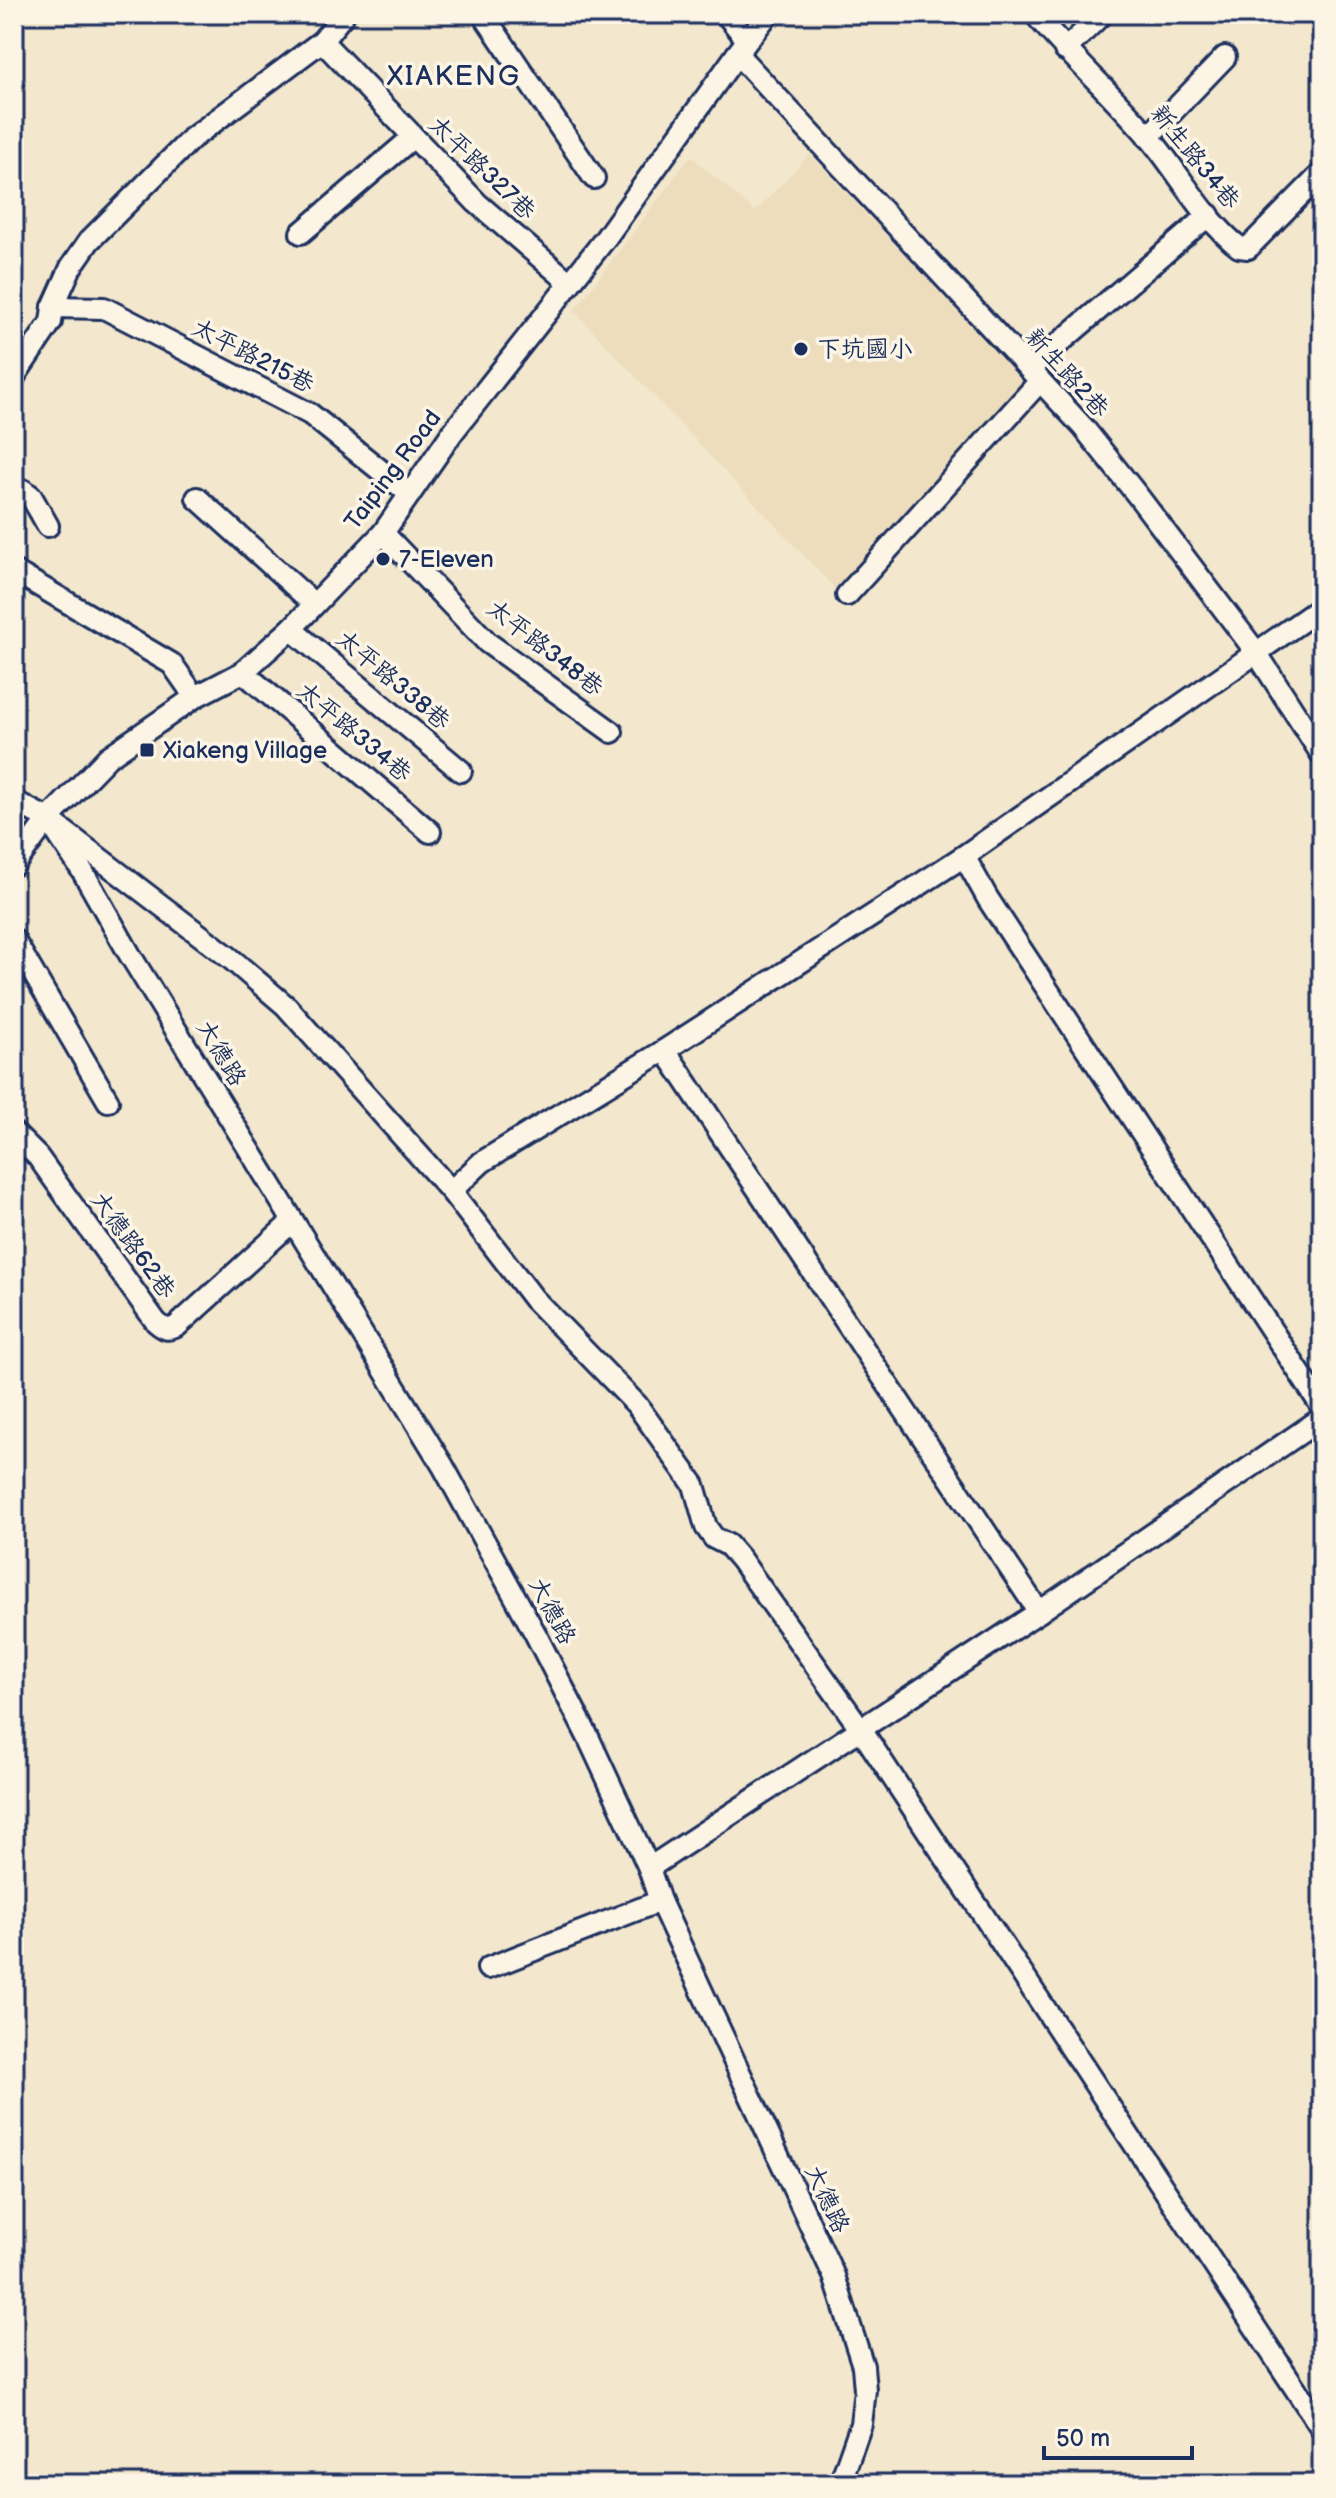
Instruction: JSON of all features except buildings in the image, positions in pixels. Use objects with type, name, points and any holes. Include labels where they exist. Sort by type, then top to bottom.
[{"type":"street","points":[[17,367],[51,322],[53,307],[71,267],[89,241],[191,139],[322,41],[344,14]]},
{"type":"street","points":[[483,14],[594,178]]},
{"type":"street","name":"新生路2巷","points":[[726,14],[742,47],[1083,427],[1256,652],[1322,755]]},
{"type":"street","name":"Taiping Road","points":[[14,865],[48,819],[108,757],[195,697],[243,672],[291,629],[383,533],[452,433],[605,239],[768,14]]},
{"type":"street","name":"新生路34巷","points":[[1035,14],[1148,137],[1231,242],[1239,247],[1248,248],[1322,173]]},
{"type":"street","points":[[1065,50],[1102,14]]},
{"type":"street","name":"太平路327巷","points":[[322,41],[477,203],[570,283]]},
{"type":"street","points":[[1148,137],[1225,57]]},
{"type":"street","points":[[301,233],[412,138]]},
{"type":"street","points":[[847,595],[1034,375],[1209,215]]},
{"type":"street","name":"太平路215巷","points":[[53,307],[104,308],[310,414],[410,494]]},
{"type":"street","points":[[14,491],[23,490],[31,496],[48,526]]},
{"type":"street","points":[[197,498],[314,604]]},
{"type":"street","name":"太平路348巷","points":[[383,533],[488,643],[612,732]]},
{"type":"street","points":[[14,571],[172,664],[195,697]]},
{"type":"street","points":[[451,1191],[482,1162],[665,1050],[964,856],[1322,607]]},
{"type":"street","name":"太平路338巷","points":[[291,629],[461,771]]},
{"type":"street","name":"太平路334巷","points":[[243,672],[430,832]]},
{"type":"street","points":[[14,801],[48,819],[230,958],[286,1006],[451,1191],[534,1299],[637,1405],[694,1485],[706,1527],[714,1538],[728,1545],[741,1560],[860,1728],[1322,2429]]},
{"type":"street","name":"大德路","points":[[48,819],[443,1466],[589,1739],[649,1868],[660,1901],[834,2276],[863,2366],[865,2390],[861,2424],[840,2484]]},
{"type":"street","points":[[964,856],[988,899],[1322,1407]]},
{"type":"street","points":[[14,940],[108,1101]]},
{"type":"street","points":[[665,1050],[1039,1612]]},
{"type":"street","name":"大德路62巷","points":[[14,1133],[38,1157],[163,1329],[177,1326],[293,1221]]},
{"type":"street","points":[[649,1868],[1039,1612],[1322,1418]]},
{"type":"street","points":[[488,1968],[660,1901]]},
{"type":"shaded area","name":"下坑國小","points":[[810,154],[1028,387],[841,595],[574,311],[691,156],[755,212]]},
{"type":"place","name":"下坑國小","points":[[801,349]]},
{"type":"place","name":"7-Eleven","points":[[383,559]]},
{"type":"place","name":"Xiakeng Village","points":[[147,750]]},
{"type":"district","name":"XIAKENG","points":[[454,76]]}]
